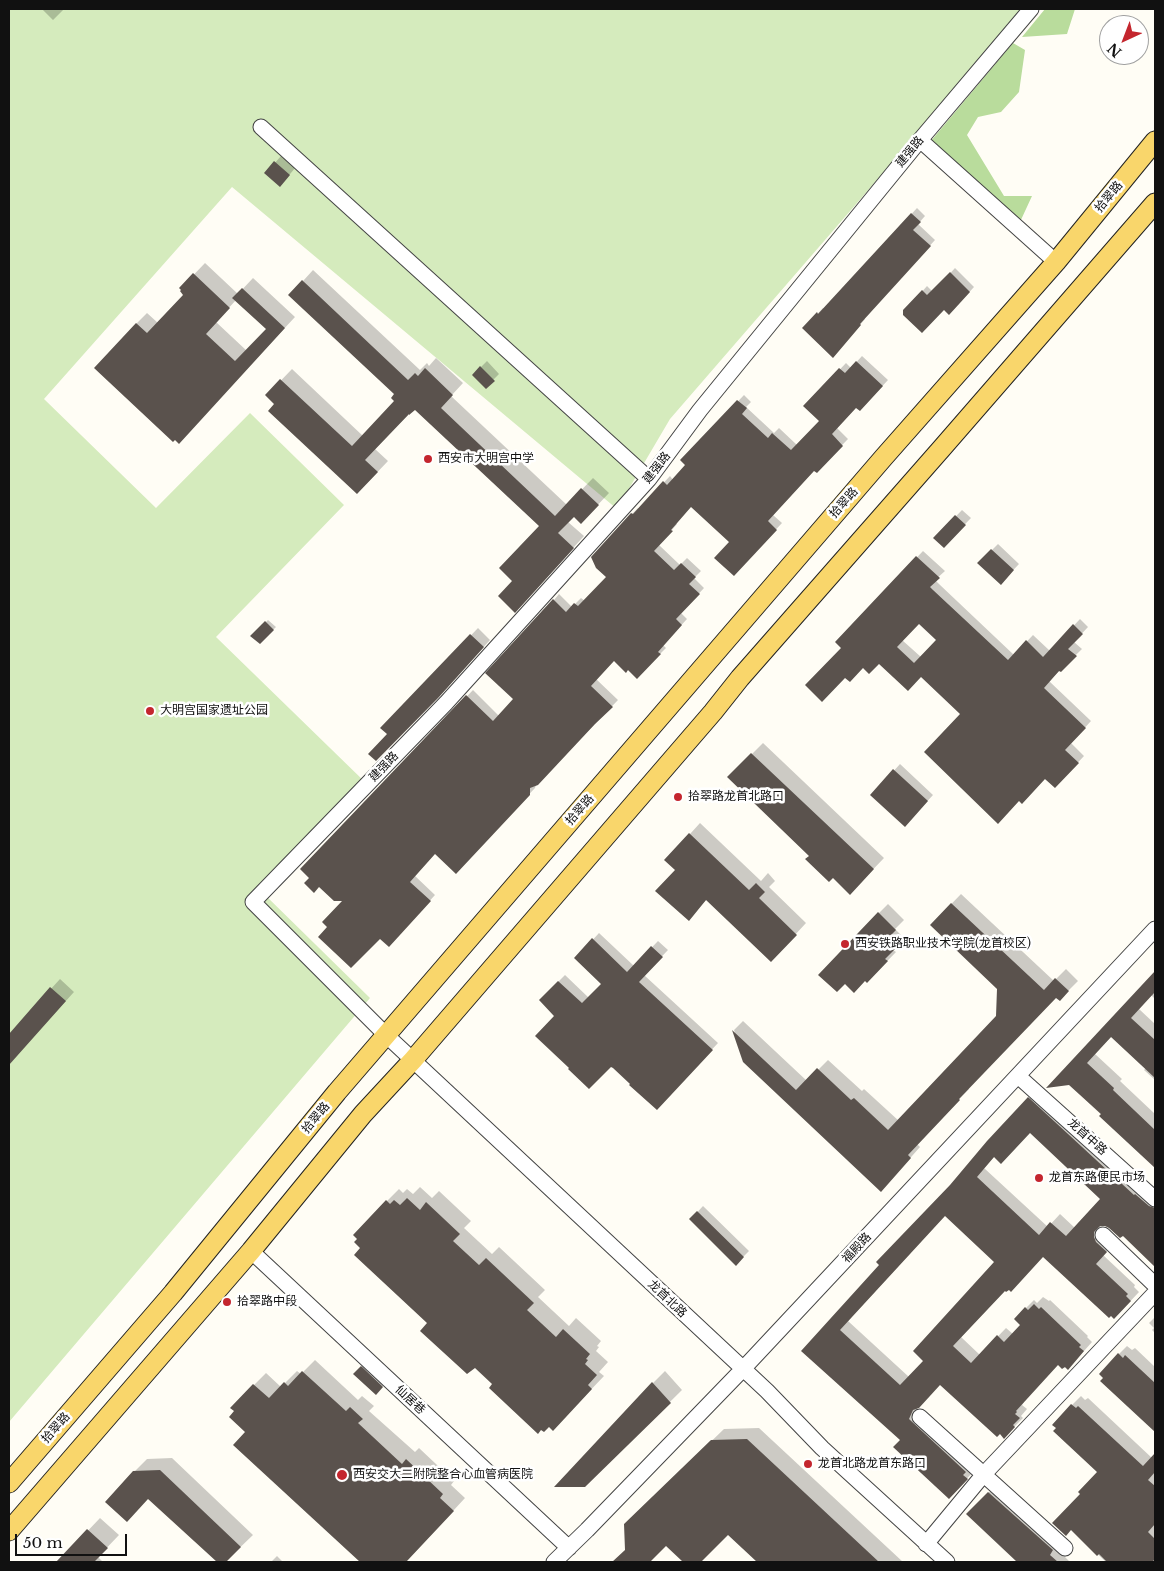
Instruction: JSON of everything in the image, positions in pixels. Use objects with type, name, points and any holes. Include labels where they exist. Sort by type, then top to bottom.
[{"type":"main road","name":"拾翠路","points":[[9,1483],[173,1293],[386,1035],[884,457],[1056,262],[1155,141]]},
{"type":"main road","points":[[9,1531],[251,1251],[363,1114],[413,1060],[740,678],[1155,203]]},
{"type":"street","name":"建强路","points":[[253,902],[446,703],[649,480],[700,410],[920,140],[1031,9]]},
{"type":"street","points":[[261,127],[649,480]]},
{"type":"street","points":[[920,140],[1056,262]]},
{"type":"street","name":"龙首北路","points":[[253,902],[386,1035],[766,1391],[822,1448],[947,1562]]},
{"type":"street","name":"福殿路","points":[[554,1562],[742,1370],[1155,929]]},
{"type":"street","name":"龙首中路","points":[[1018,1076],[1155,1199]]},
{"type":"street","points":[[1102,1236],[1155,1285]]},
{"type":"street","name":"仙居巷","points":[[251,1251],[569,1548]]},
{"type":"street","points":[[926,1544],[984,1474],[1155,1293]]},
{"type":"street","points":[[920,1417],[1065,1548]]},
{"type":"green space","name":"大明宫国家遗址公园","points":[[9,9],[1025,9],[670,419],[617,509],[232,187],[44,399],[156,508],[250,413],[344,505],[216,637],[367,784],[261,891],[370,998],[9,1422]]},
{"type":"green space","points":[[1045,9],[1075,9],[1067,34],[1022,37]]},
{"type":"green space","points":[[1013,43],[1025,50],[1019,92],[1001,112],[978,117],[967,135],[1004,196],[1032,196],[1020,222],[930,142]]},
{"type":"building","points":[[274,161],[290,175],[280,187],[264,173]]},
{"type":"building","points":[[911,213],[921,222],[913,230],[931,246],[860,324],[833,358],[802,328],[817,312],[818,314]]},
{"type":"building","points":[[950,272],[970,292],[949,315],[944,310],[922,333],[903,315],[903,310],[922,290],[927,295]]},
{"type":"building","points":[[193,273],[230,308],[206,334],[235,361],[266,329],[232,298],[242,288],[285,328],[179,444],[175,440],[173,442],[94,368],[136,323],[147,333],[183,295],[179,288]]},
{"type":"building","points":[[302,280],[408,380],[415,373],[418,376],[425,368],[453,395],[441,408],[555,516],[581,488],[599,505],[581,524],[574,517],[558,533],[574,548],[515,613],[498,596],[512,581],[499,568],[539,526],[415,410],[365,460],[378,472],[357,494],[268,411],[274,404],[265,395],[280,379],[352,446],[394,401],[391,398],[394,394],[288,295]]},
{"type":"building","points":[[856,361],[883,386],[860,411],[856,408],[832,434],[843,446],[817,473],[814,471],[768,521],[777,530],[734,576],[714,558],[729,542],[691,507],[671,530],[673,531],[654,551],[674,570],[681,563],[696,577],[689,584],[700,594],[676,619],[682,625],[658,652],[661,654],[637,679],[628,670],[626,673],[614,661],[591,686],[613,707],[538,785],[530,788],[530,795],[456,874],[435,854],[410,882],[431,901],[389,947],[380,939],[351,968],[318,937],[327,927],[322,922],[342,901],[334,901],[319,887],[314,893],[304,883],[309,878],[300,869],[466,695],[493,721],[513,699],[485,673],[553,599],[566,612],[574,603],[578,606],[606,577],[596,568],[591,557],[663,481],[667,485],[685,465],[680,460],[737,400],[747,408],[742,414],[768,438],[772,433],[791,450],[819,421],[803,406],[839,368],[845,373]]},
{"type":"building","points":[[480,366],[495,381],[486,389],[472,375]]},
{"type":"building","points":[[955,515],[966,525],[944,548],[933,538]]},
{"type":"building","points":[[991,549],[1014,570],[1001,585],[977,563]]},
{"type":"building","points":[[916,556],[940,578],[930,587],[1008,660],[1026,640],[1043,657],[1073,624],[1083,634],[1068,649],[1077,656],[1061,672],[1059,671],[1044,688],[1086,728],[1065,750],[1079,763],[1055,788],[1045,779],[1022,804],[1019,801],[998,824],[924,752],[960,714],[921,677],[908,691],[879,664],[869,674],[863,668],[850,682],[845,678],[822,702],[805,685],[841,648],[835,642]],"holes":[[[919,624],[936,640],[914,663],[897,647]]]},
{"type":"building","points":[[265,621],[274,630],[260,644],[250,636]]},
{"type":"building","points":[[470,634],[484,647],[439,697],[376,761],[368,754],[387,734],[380,728]]},
{"type":"building","points":[[751,753],[874,869],[850,895],[833,878],[829,882],[805,859],[809,856],[727,777]]},
{"type":"building","points":[[893,769],[928,801],[905,827],[870,795]]},
{"type":"building","points":[[689,833],[749,890],[756,883],[765,892],[759,898],[797,935],[771,962],[706,900],[689,921],[655,891],[675,870],[664,860]]},
{"type":"building","points":[[951,903],[1044,990],[1055,978],[1069,991],[1060,1001],[1056,998],[959,1099],[908,1155],[911,1158],[881,1192],[743,1062],[732,1030],[796,1090],[817,1068],[851,1100],[854,1098],[888,1130],[996,1016],[997,989],[930,925]]},
{"type":"building","points":[[878,912],[896,930],[887,939],[896,948],[885,959],[888,961],[867,983],[865,981],[854,993],[845,984],[837,992],[818,975]]},
{"type":"building","points":[[592,938],[627,972],[651,946],[663,957],[639,982],[713,1050],[657,1110],[611,1067],[589,1089],[535,1036],[554,1016],[539,1000],[558,981],[582,1003],[601,984],[574,958]]},
{"type":"building","points":[[1155,971],[1155,992],[1131,1018],[1155,1040],[1155,1078],[1111,1037],[1087,1063],[1155,1130],[1155,1168],[1069,1085],[1046,1088]]},
{"type":"building","points":[[50,987],[66,1001],[9,1065],[9,1034]]},
{"type":"building","points":[[1028,1097],[1134,1195],[1155,1208],[1155,1267],[1123,1236],[1120,1238],[1109,1228],[1100,1226],[1094,1232],[1094,1237],[1096,1242],[1107,1252],[1096,1264],[1128,1294],[1126,1296],[1131,1301],[1114,1319],[1111,1316],[1109,1318],[1043,1257],[1011,1292],[1009,1290],[1005,1291],[953,1346],[971,1363],[997,1335],[1004,1342],[1020,1325],[1014,1319],[1025,1307],[1028,1310],[1034,1304],[1039,1309],[1041,1307],[1081,1345],[1079,1347],[1084,1351],[1068,1370],[1065,1367],[1062,1369],[1058,1365],[1016,1411],[1015,1414],[1020,1418],[1004,1439],[1000,1434],[997,1437],[940,1385],[919,1408],[913,1410],[909,1419],[966,1472],[963,1475],[968,1479],[949,1499],[893,1447],[900,1440],[801,1351],[879,1265],[876,1262],[950,1185]],"holes":[[[1030,1133],[1100,1199],[1066,1236],[1050,1222],[1039,1235],[977,1177],[994,1157],[1001,1164]],[[945,1216],[994,1262],[913,1351],[923,1361],[900,1385],[840,1330]]]},
{"type":"building","points":[[407,1198],[420,1210],[426,1202],[460,1234],[453,1241],[479,1265],[486,1258],[534,1303],[527,1310],[556,1337],[563,1329],[590,1354],[585,1364],[597,1375],[588,1385],[592,1389],[553,1431],[549,1427],[544,1432],[541,1430],[538,1434],[489,1388],[492,1384],[475,1368],[467,1374],[420,1331],[427,1323],[354,1255],[360,1248],[354,1242],[357,1239],[353,1235],[386,1200],[390,1204],[394,1200],[400,1205]]},
{"type":"building","points":[[697,1211],[744,1257],[736,1266],[689,1219]]},
{"type":"building","points":[[1118,1353],[1123,1358],[1125,1355],[1155,1383],[1155,1432],[1100,1381],[1103,1378],[1099,1374]]},
{"type":"building","points":[[361,1366],[383,1387],[376,1395],[353,1374]]},
{"type":"building","points":[[302,1371],[346,1411],[350,1407],[363,1419],[358,1423],[402,1464],[406,1459],[443,1494],[440,1498],[454,1511],[406,1562],[360,1562],[233,1445],[245,1432],[229,1417],[234,1411],[230,1408],[253,1384],[269,1398],[284,1382],[288,1386]]},
{"type":"building","points":[[652,1382],[671,1403],[585,1487],[554,1487]]},
{"type":"building","points":[[1071,1404],[1076,1408],[1078,1406],[1143,1466],[1155,1453],[1155,1472],[1148,1480],[1155,1486],[1155,1524],[1148,1532],[1155,1539],[1155,1559],[1152,1562],[1107,1562],[1099,1554],[1097,1556],[1071,1530],[1066,1536],[1052,1523],[1080,1494],[1078,1492],[1097,1472],[1053,1431],[1056,1428],[1052,1425]]},
{"type":"building","points":[[747,1439],[879,1562],[757,1562],[728,1535],[701,1562],[683,1562],[666,1546],[650,1562],[612,1562],[625,1550],[624,1524],[711,1440]]},
{"type":"building","points":[[160,1470],[241,1547],[226,1562],[217,1562],[148,1499],[127,1522],[105,1502],[133,1471]]},
{"type":"building","points":[[988,1492],[1053,1550],[1050,1555],[1058,1562],[1017,1562],[966,1514]]},
{"type":"building","points":[[87,1529],[108,1548],[94,1562],[56,1562]]},
{"type":"place","name":"西安市大明宫中学","points":[[428,459]]},
{"type":"place","name":"大明宫国家遗址公园","points":[[150,711]]},
{"type":"place","name":"拾翠路龙首北路口","points":[[678,797]]},
{"type":"place","name":"西安铁路职业技术学院(龙首校区)","points":[[845,944]]},
{"type":"place","name":"龙首东路便民市场","points":[[1039,1178]]},
{"type":"place","name":"拾翠路中段","points":[[227,1302]]},
{"type":"place","name":"龙首北路龙首东路口","points":[[808,1464]]},
{"type":"place","name":"西安交大二附院整合心血管病医院","points":[[342,1475]]}]
